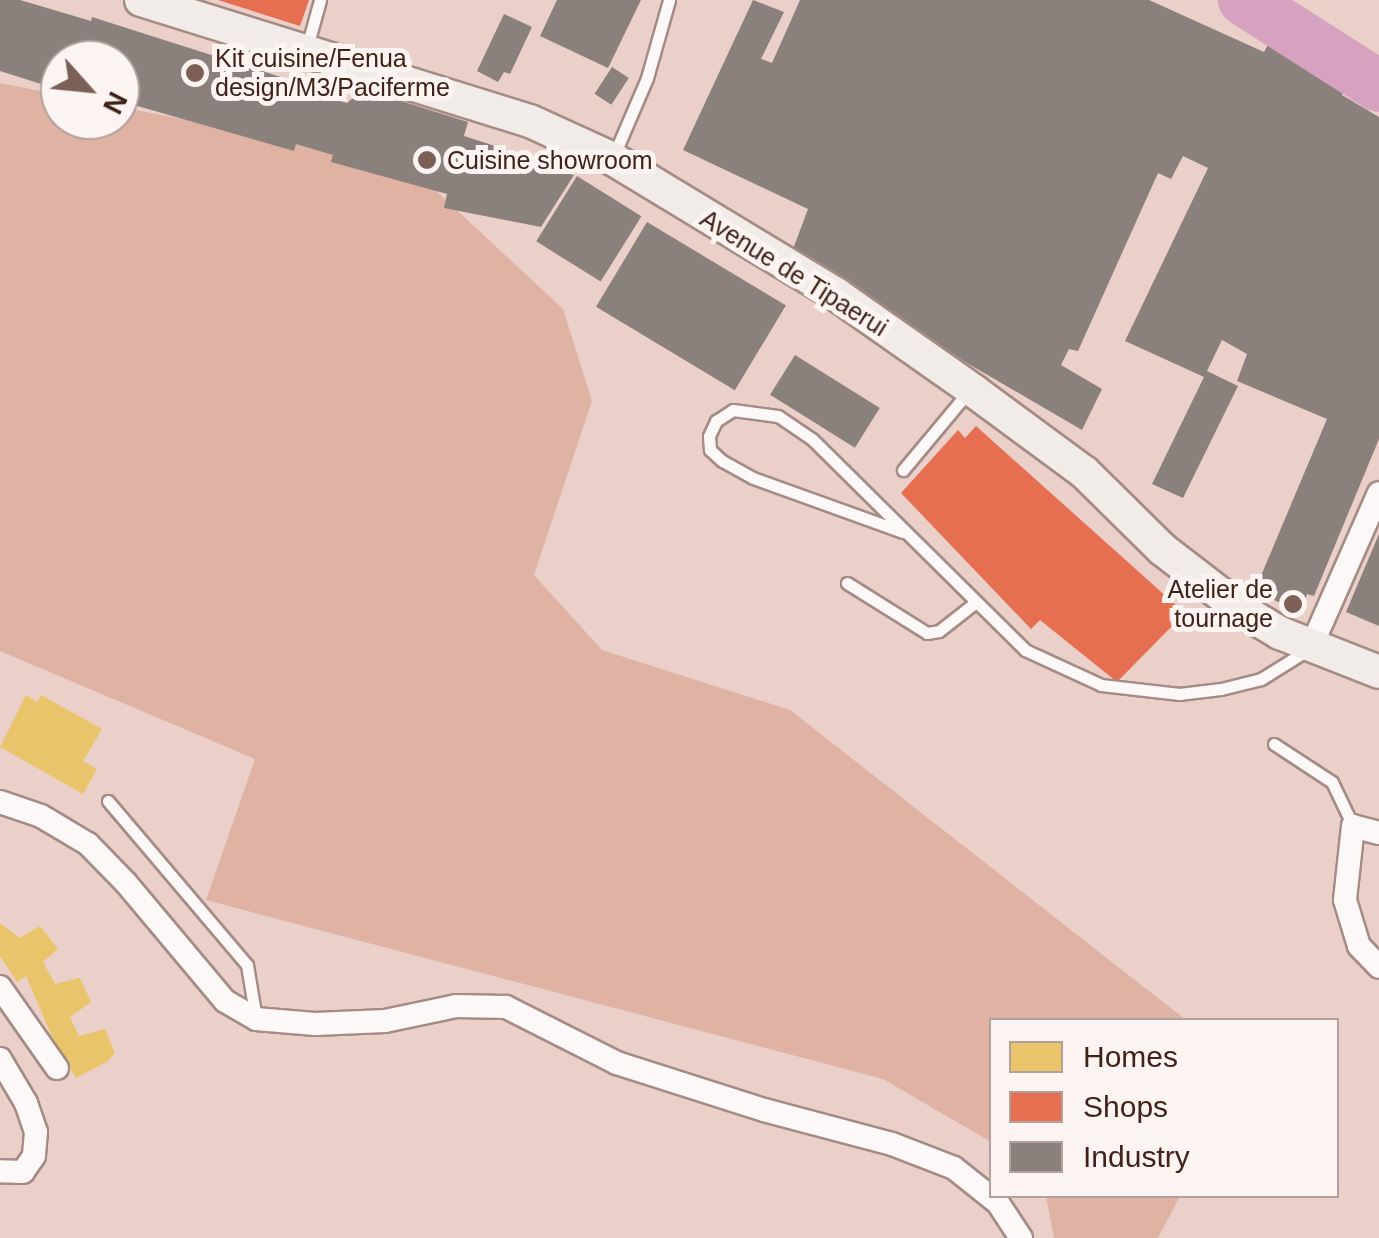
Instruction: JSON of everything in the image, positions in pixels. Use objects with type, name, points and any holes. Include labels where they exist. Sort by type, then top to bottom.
[{"type":"main road","name":"Avenue de Tipaerui","points":[[141,0],[530,121],[613,159],[836,294],[970,389],[1084,472],[1162,549],[1240,609],[1312,646],[1379,672]]},
{"type":"street","points":[[1312,646],[1379,494]]},
{"type":"street","points":[[0,802],[41,816],[88,844],[225,1001],[256,1019],[315,1024],[385,1021],[456,1006],[506,1007],[616,1063],[764,1110],[892,1144],[954,1168],[989,1196]]},
{"type":"street","points":[[1379,834],[1353,826],[1345,900],[1359,946],[1379,967]]},
{"type":"street","points":[[0,987],[57,1068]]},
{"type":"street","points":[[0,1059],[26,1102],[36,1132],[34,1156],[22,1172],[0,1172]]},
{"type":"street","points":[[992,1198],[1021,1238]]},
{"type":"lane","points":[[306,52],[320,0]]},
{"type":"lane","points":[[613,159],[647,78],[670,0]]},
{"type":"lane","points":[[903,470],[970,389]]},
{"type":"lane","points":[[903,532],[753,478],[722,461],[710,450],[709,436],[716,422],[733,410],[778,416],[812,439],[1025,650],[1101,685],[1179,694],[1222,689],[1261,680],[1312,646]]},
{"type":"lane","points":[[847,584],[927,633],[939,632],[976,602]]},
{"type":"lane","points":[[1274,744],[1332,782],[1353,826]]},
{"type":"lane","points":[[108,801],[247,964],[256,1019]]},
{"type":"shaded area","points":[[0,83],[40,91],[40,140],[140,140],[140,111],[405,162],[563,309],[592,401],[534,575],[602,650],[790,710],[1183,1018],[989,1018],[989,1141],[883,1079],[206,900],[255,759],[0,651]]},
{"type":"shaded area","points":[[1046,1198],[1179,1198],[1158,1238],[1054,1238]]},
{"type":"building: Homes","points":[[26,695],[37,702],[41,695],[102,729],[83,761],[97,769],[83,794],[0,747]]},
{"type":"building: Homes","points":[[0,923],[20,938],[40,926],[58,949],[43,962],[55,984],[80,978],[91,1002],[70,1017],[79,1036],[105,1029],[115,1053],[108,1061],[76,1078],[57,1048],[26,976],[17,982],[0,956]]},
{"type":"building: Shops","points":[[218,0],[309,0],[300,26]]},
{"type":"building: Shops","points":[[976,426],[1178,607],[1169,621],[1174,624],[1117,682],[1040,620],[1031,629],[901,493],[958,430],[965,438]]},
{"type":"building: Industry","points":[[0,0],[20,0],[91,21],[92,17],[312,87],[311,93],[347,103],[363,89],[468,122],[464,136],[514,152],[513,158],[574,175],[541,227],[444,208],[447,194],[331,162],[333,155],[296,144],[294,151],[140,107],[140,40],[40,40],[40,84],[0,71]]},
{"type":"building: Industry","points":[[557,0],[641,0],[608,68],[540,36]]},
{"type":"building: Industry","points":[[753,0],[784,12],[761,59],[772,63],[800,0],[1149,0],[1264,52],[1271,39],[1346,84],[1342,95],[1379,117],[1379,439],[1314,596],[1307,594],[1301,614],[1255,590],[1327,419],[1237,381],[1247,354],[1222,340],[1207,371],[1238,386],[1183,498],[1152,484],[1204,377],[1125,341],[1208,168],[1183,156],[1171,179],[1158,173],[1078,351],[1069,349],[1061,365],[1102,389],[1082,430],[967,363],[793,249],[808,209],[683,150]]},
{"type":"building: Industry","points":[[504,14],[532,27],[510,74],[504,72],[498,82],[477,71]]},
{"type":"building: Industry","points":[[612,67],[629,78],[611,105],[595,94]]},
{"type":"building: Industry","points":[[577,176],[641,216],[601,282],[536,241]]},
{"type":"building: Industry","points":[[647,222],[786,305],[735,390],[596,307]]},
{"type":"building: Industry","points":[[795,355],[880,408],[855,448],[770,395]]},
{"type":"building: Industry","points":[[1379,534],[1379,626],[1346,612]]},
{"type":"waterway","points":[[1244,0],[1379,86]]},
{"type":"place","name":"Kit cuisine/Fenua design/M3/Paciferme","points":[[195,73]]},
{"type":"place","name":"Cuisine showroom","points":[[427,160]]},
{"type":"place","name":"Atelier de tournage","points":[[1293,604]]}]
